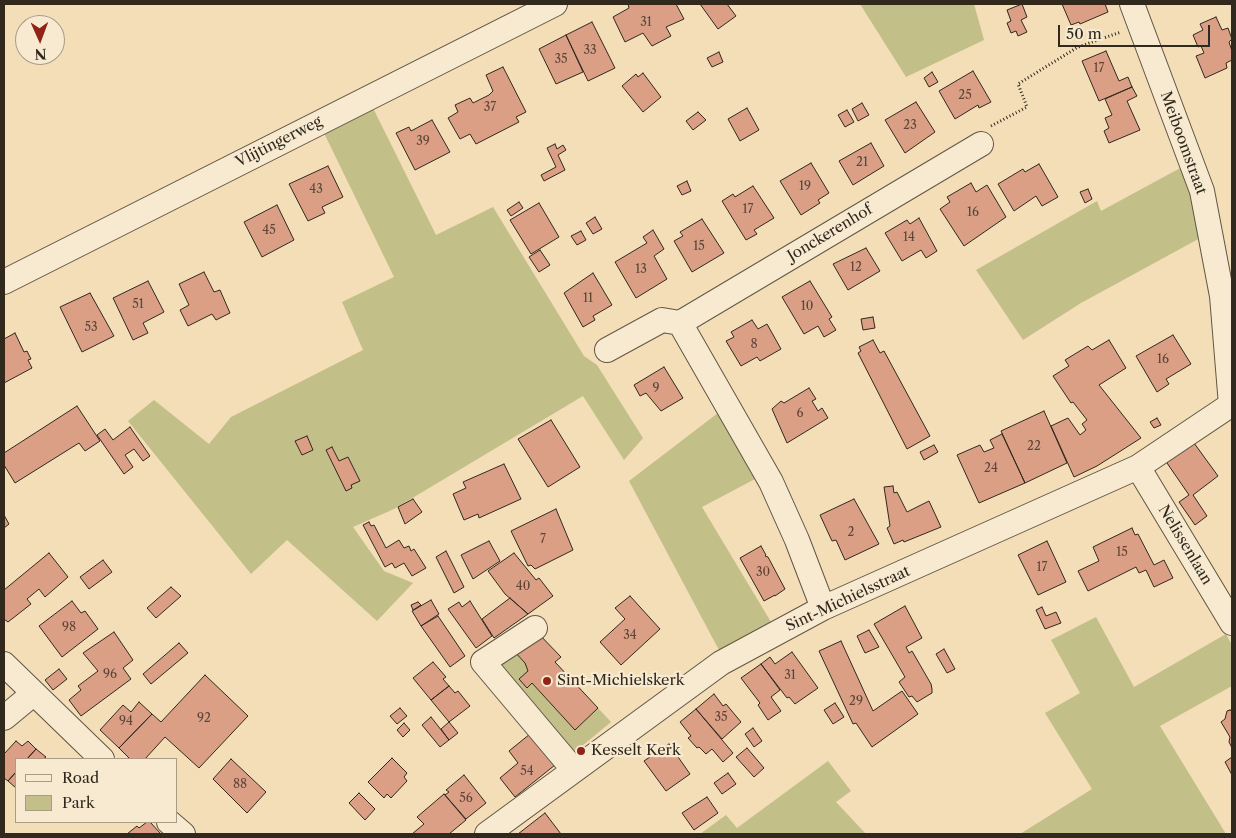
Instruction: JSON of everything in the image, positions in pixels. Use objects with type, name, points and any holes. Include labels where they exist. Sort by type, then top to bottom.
[{"type":"street","name":"Vlijtingerweg","points":[[4,282],[555,4]]},
{"type":"street","name":"Meiboomstraat","points":[[1132,4],[1202,191],[1222,296],[1232,405]]},
{"type":"street","name":"Jonckerenhof","points":[[680,323],[981,144]]},
{"type":"street","points":[[607,350],[662,320],[680,323],[771,482],[797,540],[823,608]]},
{"type":"street","name":"Sint-Michielsstraat","points":[[487,834],[573,769],[721,663],[823,608],[1138,467],[1232,405]]},
{"type":"street","name":"Nelissenlaan","points":[[1138,467],[1232,623]]},
{"type":"street","points":[[535,628],[483,662],[573,769]]},
{"type":"street","points":[[4,664],[101,758]]},
{"type":"street","points":[[4,718],[33,694]]},
{"type":"street","points":[[170,823],[182,834]]},
{"type":"path","points":[[981,144],[990,138],[991,125],[1027,107],[1018,84],[1078,47],[1141,26]]},
{"type":"green space","points":[[860,4],[974,4],[984,40],[906,77]]},
{"type":"green space","points":[[373,108],[436,235],[493,207],[584,356],[597,365],[643,438],[624,460],[583,396],[394,509],[353,527],[384,571],[413,583],[377,621],[287,540],[251,574],[128,421],[154,400],[209,444],[231,417],[363,350],[342,302],[394,277],[324,133]]},
{"type":"green space","points":[[1184,166],[1202,237],[1081,303],[1023,340],[976,270],[1097,201],[1101,211]]},
{"type":"green space","points":[[718,413],[757,478],[702,507],[771,622],[720,652],[629,481]]},
{"type":"green space","points":[[1096,617],[1134,687],[1226,634],[1232,645],[1232,686],[1160,726],[1226,834],[1020,834],[1092,789],[1045,713],[1080,693],[1051,640]]},
{"type":"green space","points":[[514,651],[525,663],[528,671],[527,688],[532,683],[575,730],[598,708],[611,722],[570,756],[500,676],[501,663]]},
{"type":"green space","points":[[828,761],[851,791],[836,802],[866,834],[700,834],[726,815],[737,828]]},
{"type":"building","points":[[628,4],[676,4],[684,19],[666,27],[671,36],[652,46],[643,33],[625,42],[613,17],[629,8]]},
{"type":"building","points":[[700,4],[727,4],[736,16],[718,29]]},
{"type":"building","points":[[1022,4],[1027,17],[1021,20],[1027,32],[1018,36],[1016,31],[1011,33],[1007,23],[1011,21],[1007,10]]},
{"type":"building","points":[[1062,4],[1105,4],[1108,12],[1080,24],[1079,22],[1071,25]]},
{"type":"building","points":[[1216,17],[1222,30],[1228,28],[1232,39],[1229,42],[1232,60],[1226,63],[1227,68],[1205,78],[1196,56],[1204,53],[1201,46],[1198,47],[1193,35],[1203,30],[1200,24]]},
{"type":"building","points":[[592,22],[615,68],[588,81],[566,35]]},
{"type":"building","points":[[566,35],[583,72],[556,84],[539,49]]},
{"type":"building","points":[[1106,51],[1119,81],[1128,77],[1132,87],[1099,101],[1082,61]]},
{"type":"building","points":[[719,52],[723,62],[712,67],[707,58]]},
{"type":"building","points":[[503,67],[526,112],[516,117],[519,122],[476,144],[470,134],[460,139],[448,118],[458,112],[455,105],[470,98],[473,103],[489,95],[493,91],[486,75]]},
{"type":"building","points":[[973,71],[991,102],[979,108],[978,105],[955,119],[939,91]]},
{"type":"building","points":[[932,72],[938,82],[929,87],[924,78]]},
{"type":"building","points":[[643,73],[661,97],[643,112],[622,86],[636,74],[638,77]]},
{"type":"building","points":[[1132,87],[1137,96],[1127,101],[1140,130],[1109,143],[1104,131],[1109,128],[1105,118],[1112,115],[1105,99]]},
{"type":"building","points":[[916,102],[935,132],[905,153],[885,120]]},
{"type":"building","points":[[862,103],[869,115],[858,121],[852,109]]},
{"type":"building","points":[[747,108],[759,130],[740,141],[728,119]]},
{"type":"building","points":[[847,110],[854,122],[845,127],[838,115]]},
{"type":"building","points":[[698,112],[706,120],[693,130],[686,121]]},
{"type":"building","points":[[432,120],[450,152],[415,170],[396,133],[409,127],[411,131]]},
{"type":"building","points":[[871,143],[884,166],[853,185],[839,161]]},
{"type":"building","points":[[555,144],[557,149],[563,145],[566,150],[558,155],[565,170],[544,181],[541,175],[556,167],[547,148]]},
{"type":"building","points":[[811,163],[829,193],[818,200],[820,203],[801,215],[780,181]]},
{"type":"building","points":[[1039,164],[1058,197],[1042,206],[1036,196],[1014,211],[998,184],[1023,169],[1025,172]]},
{"type":"building","points":[[328,166],[343,197],[322,207],[325,213],[308,221],[289,184]]},
{"type":"building","points":[[687,181],[691,191],[682,195],[677,186]]},
{"type":"building","points":[[971,183],[976,192],[987,185],[1006,217],[964,246],[940,209],[950,202],[947,197]]},
{"type":"building","points":[[753,186],[774,218],[754,230],[757,234],[746,240],[722,201],[733,194],[735,197]]},
{"type":"building","points":[[1088,189],[1092,199],[1085,203],[1080,192]]},
{"type":"building","points":[[519,202],[523,208],[511,216],[507,210]]},
{"type":"building","points":[[539,203],[559,237],[531,254],[510,220]]},
{"type":"building","points":[[277,205],[294,240],[262,257],[244,222]]},
{"type":"building","points":[[595,217],[602,229],[593,234],[586,223]]},
{"type":"building","points":[[919,218],[937,251],[926,258],[921,250],[902,261],[885,233],[907,220],[910,224]]},
{"type":"building","points":[[702,219],[724,253],[692,272],[674,241],[683,236],[680,232]]},
{"type":"building","points":[[653,230],[664,249],[654,256],[667,279],[636,298],[615,262],[647,243],[643,237]]},
{"type":"building","points":[[581,231],[586,240],[577,245],[571,236]]},
{"type":"building","points":[[866,248],[880,271],[848,290],[833,264]]},
{"type":"building","points":[[540,250],[550,265],[539,272],[529,257]]},
{"type":"building","points":[[204,272],[214,292],[220,290],[230,313],[216,320],[212,314],[188,326],[180,310],[189,305],[179,284]]},
{"type":"building","points":[[593,273],[612,305],[593,316],[595,320],[583,327],[564,293]]},
{"type":"building","points":[[148,281],[164,312],[143,323],[148,333],[133,340],[113,298]]},
{"type":"building","points":[[810,281],[832,317],[829,319],[836,330],[824,337],[818,326],[804,334],[782,297]]},
{"type":"building","points":[[90,293],[114,336],[82,352],[60,307]]},
{"type":"building","points":[[873,317],[875,328],[863,330],[861,319]]},
{"type":"building","points":[[752,320],[758,329],[767,324],[781,349],[760,361],[757,357],[741,366],[726,341],[734,337],[731,332]]},
{"type":"building","points":[[15,333],[24,352],[27,351],[31,359],[28,360],[32,368],[4,383],[4,339]]},
{"type":"building","points":[[1173,335],[1191,364],[1166,379],[1169,384],[1157,392],[1136,356]]},
{"type":"building","points":[[873,340],[880,353],[884,351],[930,436],[907,449],[858,353],[861,351],[859,347]]},
{"type":"building","points":[[1109,340],[1126,368],[1099,385],[1141,438],[1097,466],[1074,477],[1051,426],[1068,418],[1080,435],[1086,430],[1082,424],[1087,420],[1073,402],[1071,403],[1053,376],[1069,366],[1065,360],[1088,346],[1092,350]]},
{"type":"building","points":[[664,367],[683,398],[661,411],[646,393],[640,396],[634,385]]},
{"type":"building","points":[[809,388],[816,399],[812,401],[818,411],[822,408],[828,418],[787,443],[772,409],[781,401],[784,403]]},
{"type":"building","points":[[77,406],[100,441],[85,451],[79,443],[15,483],[4,465],[4,453]]},
{"type":"building","points":[[1044,411],[1067,463],[1025,483],[1001,431]]},
{"type":"building","points":[[1157,418],[1161,425],[1154,428],[1150,422]]},
{"type":"building","points":[[551,420],[580,467],[548,487],[518,439]]},
{"type":"building","points":[[130,427],[150,456],[143,461],[134,449],[125,455],[133,467],[124,474],[97,435],[105,429],[113,440]]},
{"type":"building","points":[[1002,434],[1025,483],[979,503],[957,455],[980,445],[984,452],[994,448],[990,440]]},
{"type":"building","points":[[307,436],[313,450],[302,455],[295,441]]},
{"type":"building","points":[[1194,443],[1218,476],[1193,495],[1207,516],[1195,525],[1179,502],[1189,495],[1167,463],[1168,457]]},
{"type":"building","points":[[934,445],[938,452],[924,460],[920,452]]},
{"type":"building","points":[[332,447],[339,461],[348,457],[360,481],[351,485],[352,488],[346,491],[326,450]]},
{"type":"building","points":[[504,464],[521,499],[479,518],[478,514],[464,520],[453,494],[466,488],[463,482]]},
{"type":"building","points":[[893,486],[894,493],[897,492],[907,512],[929,501],[941,527],[904,542],[903,540],[894,544],[887,528],[890,526],[884,487]]},
{"type":"building","points":[[413,499],[422,512],[405,524],[398,507]]},
{"type":"building","points":[[854,499],[879,544],[845,560],[836,540],[832,541],[820,515]]},
{"type":"building","points":[[556,509],[573,550],[535,569],[531,565],[528,566],[511,531]]},
{"type":"building","points":[[4,515],[9,524],[4,528]]},
{"type":"building","points":[[369,522],[371,526],[374,525],[386,548],[399,540],[404,548],[409,546],[411,551],[414,549],[426,568],[412,576],[404,563],[395,568],[392,563],[385,567],[363,525]]},
{"type":"building","points":[[1132,528],[1135,535],[1138,534],[1154,565],[1164,560],[1173,578],[1154,587],[1146,570],[1139,573],[1136,567],[1088,591],[1078,571],[1099,561],[1093,547]]},
{"type":"building","points":[[489,541],[500,561],[473,579],[461,555]]},
{"type":"building","points":[[1047,541],[1066,582],[1038,595],[1018,555]]},
{"type":"building","points":[[761,546],[785,589],[764,601],[740,558]]},
{"type":"building","points":[[446,551],[464,587],[454,593],[436,557]]},
{"type":"building","points":[[49,553],[68,577],[45,597],[39,589],[27,599],[31,604],[8,622],[4,619],[4,590]]},
{"type":"building","points":[[514,553],[536,580],[539,578],[553,596],[528,614],[505,594],[488,571]]},
{"type":"building","points":[[103,560],[112,572],[89,589],[80,577]]},
{"type":"building","points":[[171,587],[181,596],[156,618],[147,608]]},
{"type":"building","points":[[630,596],[660,629],[621,665],[600,642],[625,619],[615,608]]},
{"type":"building","points":[[510,598],[528,614],[494,638],[482,619]]},
{"type":"building","points":[[431,600],[439,614],[421,626],[412,611]]},
{"type":"building","points":[[72,601],[81,613],[85,611],[98,629],[62,657],[39,626]]},
{"type":"building","points":[[470,601],[492,636],[476,648],[448,609],[459,602],[462,607]]},
{"type":"building","points":[[418,602],[421,605],[413,610],[411,605]]},
{"type":"building","points":[[905,606],[922,638],[906,647],[909,653],[912,651],[932,689],[932,693],[917,702],[912,696],[909,697],[899,682],[905,677],[874,624]]},
{"type":"building","points":[[1042,607],[1046,616],[1056,612],[1061,623],[1045,629],[1036,610]]},
{"type":"building","points":[[438,616],[465,656],[450,667],[421,626]]},
{"type":"building","points":[[869,630],[879,647],[865,653],[857,636]]},
{"type":"building","name":"Sint-Michielskerk","points":[[536,631],[561,657],[555,662],[598,708],[575,730],[532,683],[527,688],[519,679],[528,671],[525,663],[514,651]]},
{"type":"building","points":[[114,632],[133,660],[123,668],[131,679],[81,716],[69,700],[81,690],[78,686],[98,671],[83,653]]},
{"type":"building","points":[[841,641],[873,711],[902,691],[918,714],[872,747],[856,723],[853,724],[819,651]]},
{"type":"building","points":[[179,643],[188,653],[151,684],[143,674]]},
{"type":"building","points":[[944,649],[955,669],[947,673],[936,654]]},
{"type":"building","points":[[792,652],[818,688],[795,704],[789,697],[787,698],[761,664],[770,657],[775,664]]},
{"type":"building","points":[[433,662],[446,677],[443,679],[449,686],[431,700],[413,678]]},
{"type":"building","points":[[761,664],[780,690],[771,697],[781,711],[768,720],[758,705],[760,703],[741,678]]},
{"type":"building","points":[[59,669],[67,679],[53,690],[45,680]]},
{"type":"building","points":[[205,675],[248,716],[199,768],[165,737],[146,758],[129,758],[119,748],[152,714],[161,722]]},
{"type":"building","points":[[449,686],[455,693],[458,691],[470,706],[449,722],[431,700]]},
{"type":"building","points":[[714,694],[723,706],[726,704],[741,722],[722,739],[696,709]]},
{"type":"building","points":[[139,702],[152,714],[119,748],[100,730],[123,705],[131,712]]},
{"type":"building","points":[[835,703],[844,717],[833,724],[824,710]]},
{"type":"building","points":[[400,708],[407,716],[397,724],[390,716]]},
{"type":"building","points":[[696,709],[733,753],[723,762],[712,749],[706,754],[688,738],[691,736],[680,722]]},
{"type":"building","points":[[1227,711],[1232,711],[1232,748],[1229,742],[1230,737],[1221,722],[1225,719]]},
{"type":"building","points":[[431,717],[449,740],[440,747],[422,725]]},
{"type":"building","points":[[449,722],[458,733],[449,740],[441,729]]},
{"type":"building","points":[[404,723],[410,730],[403,737],[397,730]]},
{"type":"building","points":[[753,728],[762,741],[754,747],[745,734]]},
{"type":"building","points":[[530,734],[555,765],[515,797],[500,778],[518,763],[509,751]]},
{"type":"building","points":[[16,741],[22,746],[28,741],[36,749],[28,758],[15,758],[15,773],[8,781],[4,778],[4,754]]},
{"type":"building","points":[[669,744],[690,774],[666,791],[644,761]]},
{"type":"building","points":[[747,748],[764,768],[754,777],[736,757]]},
{"type":"building","points":[[36,749],[46,757],[44,758],[28,758]]},
{"type":"building","points":[[1232,757],[1232,775],[1225,762]]},
{"type":"building","points":[[392,758],[407,773],[404,777],[407,781],[391,798],[387,794],[384,798],[368,782]]},
{"type":"building","points":[[231,759],[266,792],[247,813],[213,779]]},
{"type":"building","points":[[15,773],[15,787],[8,781]]},
{"type":"building","points":[[728,773],[736,784],[722,794],[714,783]]},
{"type":"building","points":[[464,775],[486,803],[466,819],[445,795],[449,792],[446,790]]},
{"type":"building","points":[[359,793],[375,809],[365,820],[349,803]]},
{"type":"building","points":[[444,794],[466,820],[449,834],[412,834],[424,824],[417,817]]},
{"type":"building","points":[[707,797],[718,813],[694,830],[682,813]]},
{"type":"building","points":[[545,813],[561,834],[518,834]]},
{"type":"building","points":[[146,823],[151,823],[161,834],[127,834],[137,826],[139,828]]},
{"type":"place","name":"Sint-Michielskerk","points":[[547,681]]},
{"type":"place","name":"Kesselt Kerk","points":[[581,751]]}]
